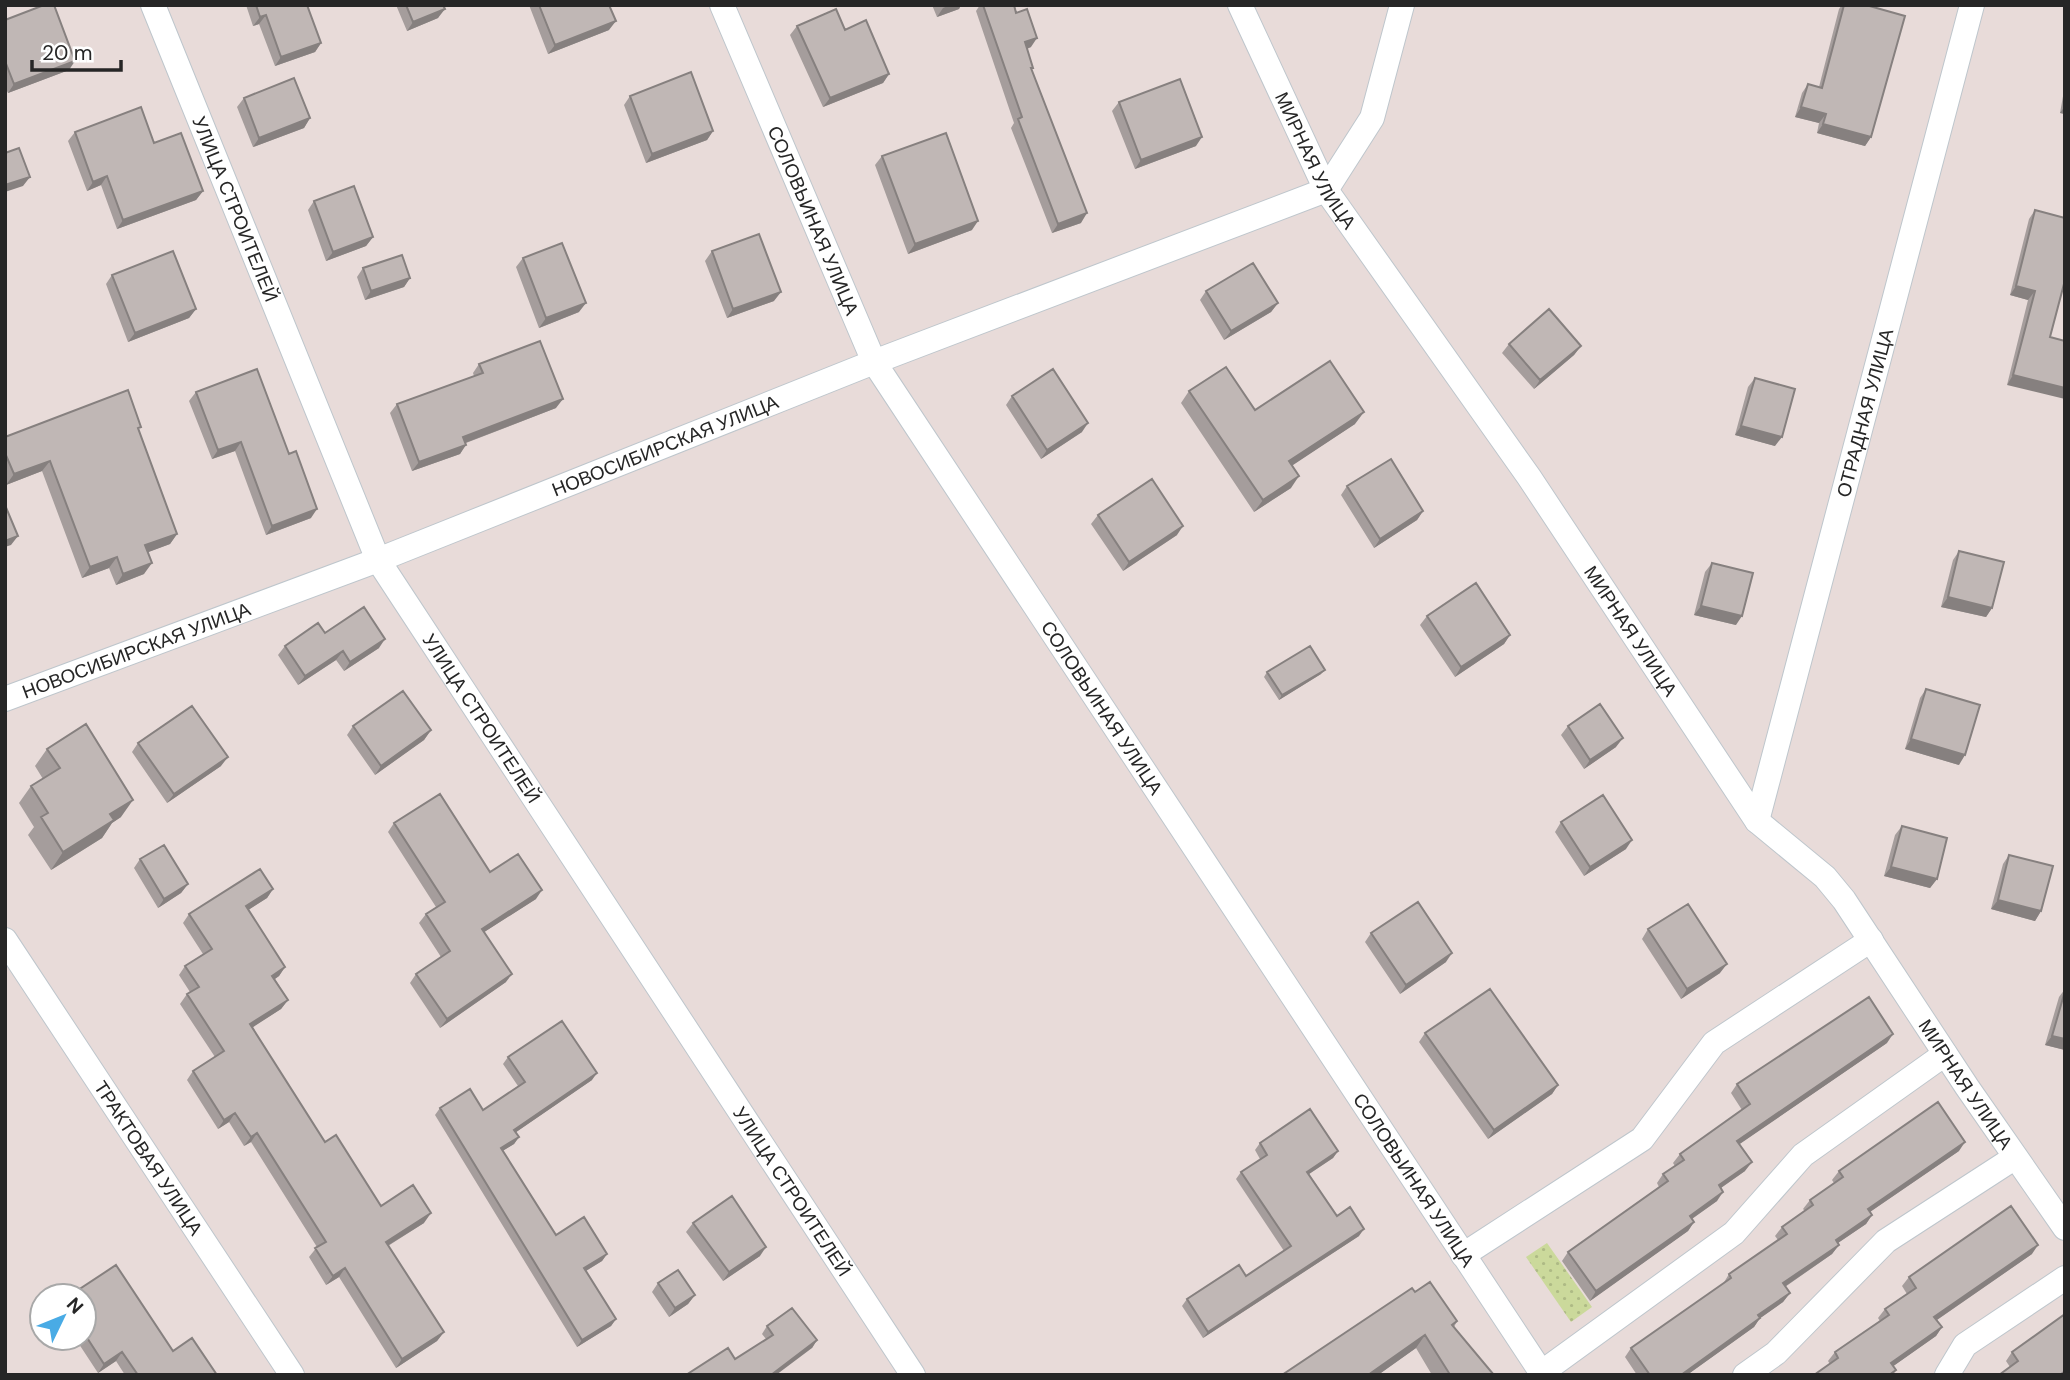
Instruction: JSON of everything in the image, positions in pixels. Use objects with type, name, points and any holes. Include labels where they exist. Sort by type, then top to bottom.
[{"type":"street","name":"УЛИЦА СТРОИТЕЛЕЙ","points":[[153,5],[378,560],[914,1375]]},
{"type":"street","name":"СОЛОВЬИНАЯ УЛИЦА","points":[[722,5],[874,362],[1542,1374]]},
{"type":"street","name":"МИРНАЯ УЛИЦА","points":[[1240,5],[1326,190],[1529,477],[1757,821],[1825,877],[1844,900],[2014,1158],[2065,1228]]},
{"type":"street","points":[[1326,190],[1372,118],[1402,5]]},
{"type":"street","name":"ОТРАДНАЯ УЛИЦА","points":[[1757,821],[1972,5]]},
{"type":"street","name":"НОВОСИБИРСКАЯ УЛИЦА","points":[[5,699],[378,560],[874,362],[1326,190]]},
{"type":"street","name":"ТРАКТОВАЯ УЛИЦА","points":[[5,940],[292,1375]]},
{"type":"street","points":[[1463,1255],[1642,1139],[1714,1043],[1871,940]]},
{"type":"street","points":[[1542,1374],[1734,1233],[1803,1155],[1945,1055]]},
{"type":"street","points":[[1745,1375],[1776,1353],[1885,1241],[2014,1158]]},
{"type":"street","points":[[1947,1375],[1965,1345],[2065,1278]]},
{"type":"green space","points":[[1547,1243],[1592,1307],[1571,1322],[1526,1257]]},
{"type":"building","points":[[44,5],[54,5],[75,61],[14,84],[5,61],[5,20]]},
{"type":"building","points":[[256,5],[307,5],[321,43],[281,57],[266,15],[260,17]]},
{"type":"building","points":[[406,5],[443,5],[445,9],[413,22]]},
{"type":"building","points":[[539,5],[609,5],[616,21],[555,45]]},
{"type":"building","points":[[983,5],[1014,5],[1016,13],[1027,9],[1037,38],[1025,42],[1031,68],[1087,213],[1058,224],[1018,119],[1022,117]]},
{"type":"building","points":[[1844,5],[1866,5],[1905,16],[1871,137],[1823,124],[1826,114],[1801,107],[1808,84],[1822,88]]},
{"type":"building","points":[[836,9],[845,30],[866,20],[889,74],[830,98],[797,26]]},
{"type":"building","points":[[691,72],[713,131],[652,154],[630,96]]},
{"type":"building","points":[[294,78],[310,118],[259,138],[244,98]]},
{"type":"building","points":[[1180,79],[1202,137],[1141,160],[1119,102]]},
{"type":"building","points":[[141,107],[154,143],[181,133],[203,191],[123,220],[107,176],[93,182],[75,132]]},
{"type":"building","points":[[946,133],[978,221],[915,244],[882,156]]},
{"type":"building","points":[[19,148],[30,177],[5,185],[5,153]]},
{"type":"building","points":[[354,186],[373,237],[333,252],[314,201]]},
{"type":"building","points":[[2035,210],[2065,218],[2065,280],[2050,337],[2065,341],[2065,388],[2013,375],[2035,291],[2016,286]]},
{"type":"building","points":[[759,234],[781,292],[733,309],[712,251]]},
{"type":"building","points":[[562,243],[586,303],[546,318],[523,258]]},
{"type":"building","points":[[173,251],[196,309],[135,333],[112,275]]},
{"type":"building","points":[[402,255],[410,278],[371,291],[363,268]]},
{"type":"building","points":[[1253,263],[1278,303],[1231,331],[1206,291]]},
{"type":"building","points":[[1549,309],[1581,346],[1540,380],[1509,344]]},
{"type":"building","points":[[540,341],[563,399],[463,437],[466,445],[419,462],[397,404],[483,373],[479,364]]},
{"type":"building","points":[[1330,361],[1364,412],[1289,461],[1299,476],[1263,500],[1189,391],[1226,367],[1255,410]]},
{"type":"building","points":[[257,369],[289,454],[296,451],[317,509],[272,526],[241,442],[218,450],[196,392]]},
{"type":"building","points":[[1053,369],[1088,423],[1047,450],[1012,396]]},
{"type":"building","points":[[1755,378],[1795,389],[1782,437],[1741,426]]},
{"type":"building","points":[[128,390],[141,427],[138,428],[177,534],[145,545],[152,563],[123,574],[117,557],[90,567],[50,461],[14,474],[5,453],[5,437]]},
{"type":"building","points":[[1391,459],[1423,511],[1380,539],[1347,486]]},
{"type":"building","points":[[1152,479],[1183,526],[1129,562],[1098,515]]},
{"type":"building","points":[[5,505],[18,536],[5,541]]},
{"type":"building","points":[[1959,551],[2004,562],[1992,608],[1948,597]]},
{"type":"building","points":[[1712,563],[1753,573],[1742,616],[1701,606]]},
{"type":"building","points":[[1476,583],[1510,635],[1461,667],[1427,616]]},
{"type":"building","points":[[364,607],[385,639],[350,662],[343,651],[305,676],[285,646],[318,623],[325,633]]},
{"type":"building","points":[[1310,646],[1325,670],[1282,695],[1267,672]]},
{"type":"building","points":[[1926,689],[1980,705],[1965,755],[1911,739]]},
{"type":"building","points":[[403,691],[431,730],[381,766],[353,726]]},
{"type":"building","points":[[1600,704],[1623,738],[1590,760],[1568,726]]},
{"type":"building","points":[[192,706],[228,757],[174,794],[138,743]]},
{"type":"building","points":[[86,724],[133,800],[110,814],[114,820],[63,852],[41,817],[48,813],[31,786],[60,768],[47,749]]},
{"type":"building","points":[[440,794],[490,872],[518,854],[542,890],[482,929],[512,974],[447,1019],[416,974],[450,951],[426,914],[445,902],[394,823]]},
{"type":"building","points":[[1603,795],[1632,840],[1590,867],[1561,822]]},
{"type":"building","points":[[1902,826],[1947,838],[1937,879],[1891,867]]},
{"type":"building","points":[[164,845],[188,884],[164,899],[140,859]]},
{"type":"building","points":[[2009,855],[2053,866],[2041,911],[1998,900]]},
{"type":"building","points":[[260,869],[273,889],[246,906],[285,967],[272,976],[288,1000],[250,1024],[325,1142],[336,1135],[381,1206],[413,1185],[431,1213],[386,1242],[444,1332],[402,1359],[345,1268],[333,1276],[315,1248],[326,1242],[257,1133],[251,1137],[235,1113],[224,1120],[193,1071],[224,1051],[187,994],[199,987],[185,966],[212,949],[189,914]]},
{"type":"building","points":[[1418,902],[1452,953],[1406,985],[1371,933]]},
{"type":"building","points":[[1688,904],[1727,964],[1687,989],[1648,929]]},
{"type":"building","points":[[1490,989],[1558,1085],[1494,1130],[1425,1033]]},
{"type":"building","points":[[2065,991],[2065,1039],[2052,1036]]},
{"type":"building","points":[[1869,997],[1893,1034],[1737,1141],[1752,1162],[1719,1185],[1723,1192],[1690,1216],[1694,1222],[1596,1291],[1568,1252],[1668,1181],[1663,1174],[1684,1160],[1680,1154],[1750,1104],[1737,1084]]},
{"type":"building","points":[[562,1021],[597,1073],[514,1130],[519,1137],[501,1148],[556,1235],[584,1217],[607,1254],[584,1268],[616,1319],[582,1340],[440,1108],[470,1089],[483,1110],[525,1082],[508,1057]]},
{"type":"building","points":[[1938,1102],[1965,1142],[1868,1209],[1872,1215],[1836,1240],[1839,1245],[1783,1283],[1790,1293],[1758,1315],[1760,1318],[1681,1375],[1650,1375],[1631,1348],[1731,1278],[1729,1274],[1787,1234],[1782,1227],[1813,1205],[1810,1200],[1843,1177],[1839,1171]]},
{"type":"building","points":[[1310,1109],[1338,1151],[1307,1172],[1337,1216],[1350,1207],[1364,1229],[1208,1332],[1187,1299],[1239,1265],[1246,1276],[1291,1246],[1241,1172],[1267,1155],[1260,1143]]},
{"type":"building","points":[[732,1196],[766,1247],[729,1272],[693,1223]]},
{"type":"building","points":[[2011,1206],[2038,1245],[1934,1317],[1942,1327],[1891,1363],[1896,1370],[1889,1375],[1814,1375],[1838,1358],[1835,1352],[1889,1315],[1885,1309],[1916,1288],[1909,1277]]},
{"type":"building","points":[[116,1265],[173,1351],[192,1338],[217,1375],[138,1375],[122,1352],[104,1364],[96,1352],[98,1282],[90,1282]]},
{"type":"building","points":[[678,1270],[695,1295],[675,1308],[658,1283]]},
{"type":"building","points":[[1430,1282],[1457,1321],[1452,1325],[1494,1375],[1447,1375],[1449,1373],[1425,1335],[1368,1375],[1282,1375],[1412,1288],[1415,1292]]},
{"type":"building","points":[[792,1308],[817,1340],[771,1375],[686,1375],[728,1348],[735,1359],[773,1335],[767,1326]]},
{"type":"building","points":[[2065,1314],[2065,1371],[2060,1375],[1999,1375],[2018,1361],[2012,1352]]}]
